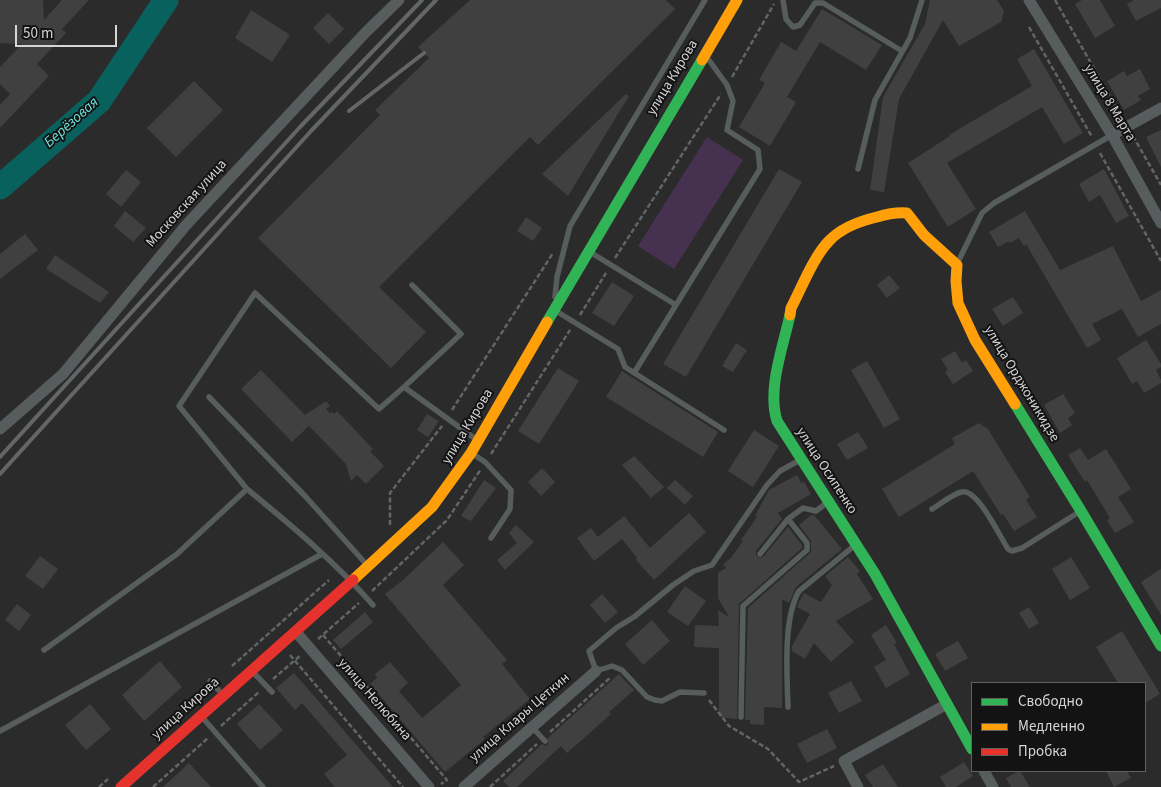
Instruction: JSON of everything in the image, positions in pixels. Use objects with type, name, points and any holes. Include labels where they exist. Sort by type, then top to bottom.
[{"type":"street","name":"Московская улица","points":[[0,429],[63,374],[187,224],[366,32],[399,0]]},
{"type":"street","name":"улица Кирова","points":[[121,787],[296,632],[432,507],[471,453],[737,0]]},
{"type":"street","name":"улица 8 Марта","points":[[1029,0],[1112,135],[1161,223]]},
{"type":"street","points":[[1112,135],[1161,108]]},
{"type":"street","name":"улица Осипенко","points":[[956,265],[924,235],[907,213],[898,212],[867,219],[850,226],[829,240],[819,254],[792,308],[774,388],[774,411],[777,421],[875,574],[971,747]]},
{"type":"street","name":"улица Орджоникидзе","points":[[956,265],[958,303],[975,340],[1081,511],[1161,646]]},
{"type":"street","name":"улица Нелюбина","points":[[296,632],[429,787]]},
{"type":"street","name":"улица Клары Цеткин","points":[[464,787],[596,671]]},
{"type":"street","points":[[858,787],[844,761],[947,704]]},
{"type":"street","points":[[985,772],[993,787]]},
{"type":"lane","points":[[705,0],[570,226],[557,277],[554,310],[618,349],[625,367],[724,430]]},
{"type":"lane","points":[[783,0],[786,19],[793,27],[800,26],[815,3],[823,3],[902,51]]},
{"type":"lane","points":[[858,169],[875,100],[910,38],[922,0]]},
{"type":"lane","points":[[634,373],[760,169],[758,150],[727,130],[733,101],[727,86],[704,54]]},
{"type":"lane","points":[[956,265],[982,213],[994,203],[1112,135]]},
{"type":"lane","points":[[588,251],[676,305]]},
{"type":"lane","points":[[373,605],[322,554],[247,489],[179,406],[255,293],[379,409],[461,334],[412,285]]},
{"type":"lane","points":[[404,388],[478,441]]},
{"type":"lane","points":[[209,397],[305,496],[368,567]]},
{"type":"lane","points":[[471,453],[486,462],[511,490],[510,509],[491,538]]},
{"type":"lane","points":[[704,693],[680,692],[662,701],[654,700],[647,697],[622,670],[612,666],[596,671],[589,651],[673,585],[694,571],[712,565],[767,485],[780,471],[802,459]]},
{"type":"lane","points":[[44,650],[177,554],[247,489]]},
{"type":"lane","points":[[932,510],[962,492],[968,492],[979,500],[1008,549],[1012,551],[1022,548],[1081,511]]},
{"type":"lane","points":[[760,554],[788,519],[803,508],[816,511],[829,502]]},
{"type":"lane","points":[[741,717],[742,606],[807,550],[807,543],[788,519]]},
{"type":"lane","points":[[788,707],[787,652],[793,601],[799,590],[856,544]]},
{"type":"lane","points":[[0,731],[322,554]]},
{"type":"lane","points":[[252,670],[272,692]]},
{"type":"lane","points":[[210,681],[223,695]]},
{"type":"lane","points":[[201,716],[262,787]]},
{"type":"lane","points":[[532,727],[544,740]]},
{"type":"path","points":[[1055,0],[1161,185]]},
{"type":"path","points":[[1026,21],[1161,261]]},
{"type":"path","points":[[384,531],[390,525],[390,493],[447,419],[554,252]]},
{"type":"path","points":[[269,632],[403,787]]},
{"type":"path","points":[[323,635],[453,787]]},
{"type":"path","points":[[490,787],[544,740],[619,669]]},
{"type":"path","points":[[704,693],[729,726],[768,749],[799,782],[844,761]]},
{"type":"path","points":[[438,787],[447,780]]},
{"type":"path","points":[[99,787],[104,782]]},
{"type":"shaded area","points":[[707,137],[743,160],[674,269],[638,246]]},
{"type":"building","points":[[0,0],[43,0],[44,20],[62,0],[89,0],[62,29],[66,33],[37,64],[49,76],[0,128],[0,105],[10,94],[0,84],[0,67],[22,44],[0,43]]},
{"type":"building","points":[[470,0],[666,0],[675,9],[538,145],[530,137],[379,287],[426,332],[391,368],[258,238],[380,115],[375,110],[429,58],[418,47]]},
{"type":"building","points":[[930,0],[997,0],[1004,11],[1001,22],[959,46],[943,20],[899,99],[884,192],[870,190],[883,97],[925,24]]},
{"type":"building","points":[[1082,0],[1100,0],[1115,26],[1095,38],[1075,4]]},
{"type":"building","points":[[1134,0],[1161,0],[1161,8],[1136,21],[1127,4]]},
{"type":"building","points":[[822,9],[882,45],[866,70],[820,42],[787,97],[796,102],[770,146],[739,127],[765,83],[759,80],[781,42],[796,51]]},
{"type":"building","points":[[251,10],[290,35],[272,62],[235,38]]},
{"type":"building","points":[[328,13],[344,29],[329,44],[313,28]]},
{"type":"building","points":[[1034,49],[1083,133],[1064,144],[1042,107],[947,163],[976,209],[948,227],[908,163],[949,135],[1032,86],[1017,59]]},
{"type":"building","points":[[1140,69],[1150,89],[1138,96],[1141,100],[1124,110],[1107,81],[1124,71],[1127,76]]},
{"type":"building","points":[[194,81],[223,110],[176,157],[147,128]]},
{"type":"building","points":[[626,94],[629,96],[568,196],[542,174]]},
{"type":"building","points":[[1161,130],[1161,167],[1146,137]]},
{"type":"building","points":[[779,169],[802,182],[686,377],[663,364]]},
{"type":"building","points":[[1104,169],[1129,216],[1116,223],[1100,195],[1089,202],[1079,184]]},
{"type":"building","points":[[126,170],[141,182],[121,207],[106,194]]},
{"type":"building","points":[[125,211],[146,228],[133,242],[114,226]]},
{"type":"building","points":[[1025,211],[1060,270],[1113,246],[1141,301],[1161,290],[1161,324],[1138,337],[1122,309],[1092,324],[1101,340],[1087,348],[1026,244],[1024,246],[1019,238],[998,247],[989,232]]},
{"type":"building","points":[[526,217],[542,228],[533,241],[517,231]]},
{"type":"building","points":[[25,234],[38,250],[0,279],[0,254]]},
{"type":"building","points":[[55,255],[109,292],[100,303],[46,269]]},
{"type":"building","points":[[889,275],[900,288],[887,298],[877,285]]},
{"type":"building","points":[[612,282],[634,296],[614,326],[592,313]]},
{"type":"building","points":[[1013,297],[1023,313],[1003,326],[992,309]]},
{"type":"building","points":[[1146,340],[1161,364],[1161,367],[1156,370],[1161,383],[1144,393],[1137,381],[1132,384],[1117,358]]},
{"type":"building","points":[[736,343],[747,350],[733,372],[722,366]]},
{"type":"building","points":[[955,351],[962,363],[966,360],[973,371],[953,384],[945,372],[948,370],[941,359]]},
{"type":"building","points":[[867,361],[900,419],[884,428],[851,370]]},
{"type":"building","points":[[558,368],[579,381],[539,444],[518,431]]},
{"type":"building","points":[[261,370],[305,415],[326,401],[330,406],[326,409],[334,414],[337,411],[373,449],[370,451],[384,466],[366,484],[357,475],[351,481],[346,464],[309,426],[292,442],[241,389]]},
{"type":"building","points":[[622,371],[718,432],[703,457],[606,397]]},
{"type":"building","points":[[1063,394],[1075,413],[1068,418],[1072,425],[1060,433],[1044,405]]},
{"type":"building","points":[[427,414],[439,421],[428,437],[417,430]]},
{"type":"building","points":[[979,423],[988,429],[1030,497],[1026,500],[1037,517],[1014,531],[1003,514],[1001,515],[973,471],[899,517],[882,489],[955,444],[952,438]]},
{"type":"building","points":[[754,430],[779,446],[753,487],[728,471]]},
{"type":"building","points":[[858,432],[868,448],[847,460],[837,444]]},
{"type":"building","points":[[1080,448],[1088,460],[1106,449],[1131,489],[1118,497],[1134,522],[1115,533],[1107,520],[1110,518],[1087,480],[1085,482],[1068,455]]},
{"type":"building","points":[[634,456],[664,487],[651,498],[622,465]]},
{"type":"building","points":[[542,468],[555,482],[541,496],[528,482]]},
{"type":"building","points":[[797,475],[801,483],[804,482],[811,494],[778,513],[782,519],[756,551],[756,555],[759,558],[763,557],[788,527],[802,545],[802,548],[739,604],[737,719],[719,717],[719,648],[694,647],[695,625],[719,626],[718,610],[729,617],[718,598],[718,573],[726,568],[723,564],[731,558],[743,541],[741,540],[757,517],[755,516],[769,490]]},
{"type":"building","points":[[484,480],[496,488],[471,521],[461,516]]},
{"type":"building","points":[[675,480],[693,496],[685,505],[667,488]]},
{"type":"building","points":[[689,513],[706,532],[654,580],[636,560],[637,558],[622,539],[594,561],[577,538],[591,528],[598,537],[624,516],[650,548]]},
{"type":"building","points":[[811,515],[814,515],[842,549],[796,587],[789,603],[782,599],[782,708],[764,707],[764,725],[750,724],[750,720],[745,720],[748,608],[811,552],[811,541],[799,525]]},
{"type":"building","points":[[516,525],[534,542],[505,570],[497,560],[517,543],[509,533]]},
{"type":"building","points":[[443,542],[464,565],[443,585],[507,660],[502,664],[530,699],[483,737],[485,739],[445,772],[370,684],[377,678],[375,674],[390,662],[408,683],[399,691],[422,718],[461,685],[385,594],[402,581]]},
{"type":"building","points":[[40,556],[58,569],[43,589],[25,576]]},
{"type":"building","points":[[848,557],[860,571],[857,574],[873,599],[836,621],[854,642],[831,662],[814,643],[805,659],[792,651],[792,646],[810,614],[797,607],[798,604],[804,593],[821,602],[832,585],[825,576]]},
{"type":"building","points":[[1071,557],[1090,588],[1070,600],[1052,569]]},
{"type":"building","points":[[1161,569],[1161,615],[1141,582]]},
{"type":"building","points":[[685,586],[706,601],[688,626],[667,612]]},
{"type":"building","points":[[602,594],[618,612],[605,623],[590,605]]},
{"type":"building","points":[[17,604],[31,615],[19,631],[5,620]]},
{"type":"building","points":[[1029,607],[1039,623],[1029,629],[1019,613]]},
{"type":"building","points":[[365,612],[373,622],[341,649],[333,640]]},
{"type":"building","points":[[652,620],[670,641],[643,665],[625,644]]},
{"type":"building","points":[[886,625],[897,643],[894,644],[910,674],[886,688],[874,667],[886,660],[871,635]]},
{"type":"building","points":[[1122,631],[1160,694],[1146,702],[1146,682],[1117,682],[1096,647]]},
{"type":"building","points":[[958,641],[968,658],[945,671],[935,654]]},
{"type":"building","points":[[160,661],[182,687],[144,721],[122,695]]},
{"type":"building","points":[[294,673],[393,787],[335,787],[324,774],[347,755],[302,703],[295,710],[276,688]]},
{"type":"building","points":[[619,674],[634,690],[609,712],[611,714],[567,753],[561,746],[517,787],[509,787],[503,781],[542,744],[546,746],[551,735]]},
{"type":"building","points":[[851,681],[862,701],[839,713],[828,693]]},
{"type":"building","points":[[90,704],[111,729],[86,750],[65,725]]},
{"type":"building","points":[[259,704],[283,730],[260,750],[237,724]]},
{"type":"building","points":[[827,729],[837,748],[807,763],[797,744]]},
{"type":"building","points":[[964,762],[973,776],[956,787],[946,787],[940,777]]},
{"type":"building","points":[[189,763],[211,787],[163,787]]},
{"type":"building","points":[[883,764],[898,787],[873,787],[865,775]]},
{"type":"building","points":[[1021,772],[1030,787],[1011,787],[1006,778]]},
{"type":"building","points":[[1106,772],[1128,772],[1131,778],[1114,787]]},
{"type":"waterway","name":"Берёзовая","points":[[0,187],[99,101],[166,0]]},
{"type":"railway","points":[[0,457],[300,127],[422,0]]},
{"type":"railway","points":[[0,474],[311,131],[436,0]]},
{"type":"railway","points":[[349,111],[424,53]]},
{"type":"traffic: fast","points":[[547,322],[702,60]]},
{"type":"traffic: fast","points":[[790,315],[775,382],[774,409],[777,421],[875,574],[971,747]]},
{"type":"traffic: fast","points":[[1015,404],[1161,646]]},
{"type":"traffic: slow","points":[[702,60],[737,0]]},
{"type":"traffic: slow","points":[[790,315],[791,308],[813,264],[823,247],[834,236],[864,221],[884,215],[907,213],[924,235],[957,265],[958,303],[975,340],[1015,404]]},
{"type":"traffic: slow","points":[[353,580],[432,507],[471,453],[547,322]]},
{"type":"traffic: jam","points":[[121,787],[353,580]]}]
